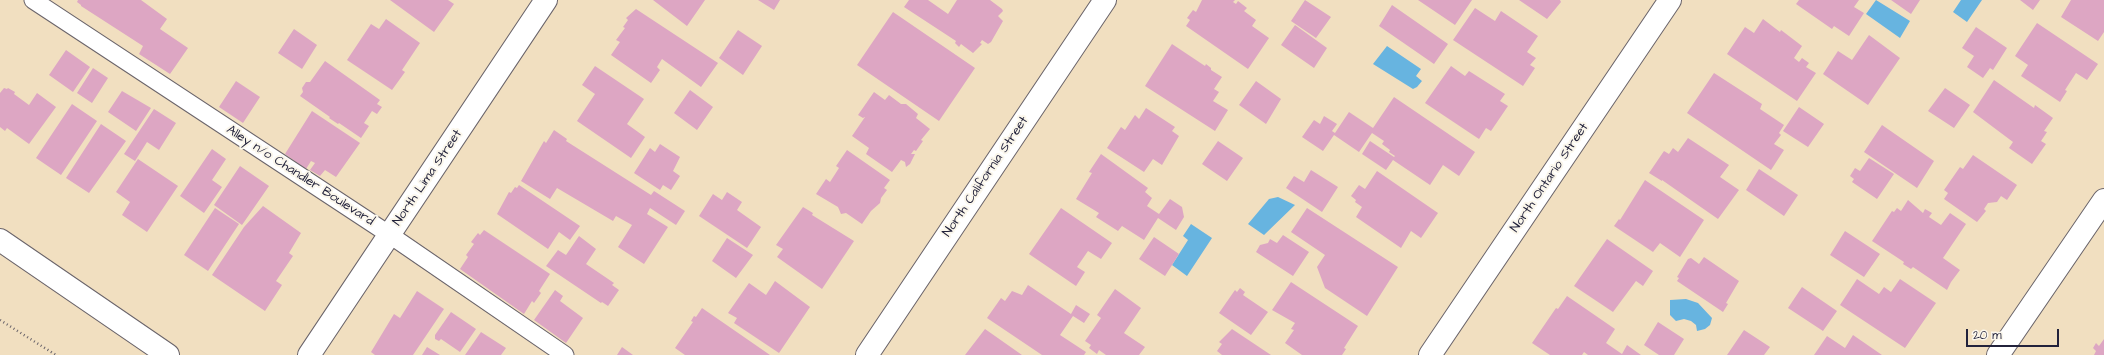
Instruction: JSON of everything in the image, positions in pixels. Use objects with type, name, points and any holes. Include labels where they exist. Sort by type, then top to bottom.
[{"type":"street","name":"North Lima Street","points":[[309,355],[546,0]]},
{"type":"street","name":"North California Street","points":[[867,355],[1105,0]]},
{"type":"street","name":"North Ontario Street","points":[[1430,355],[1670,0]]},
{"type":"street","points":[[1998,355],[2104,200]]},
{"type":"street","points":[[0,240],[168,355]]},
{"type":"lane","name":"Alley n/o Chandler Boulevard","points":[[33,0],[390,235],[565,355]]},
{"type":"path","points":[[0,320],[56,355]]},
{"type":"water","points":[[1876,0],[1910,21],[1900,38],[1866,14]]},
{"type":"water","points":[[1961,0],[1982,0],[1967,22],[1953,12]]},
{"type":"water","points":[[1387,46],[1421,69],[1416,76],[1422,81],[1417,87],[1413,89],[1373,64]]},
{"type":"water","points":[[1278,197],[1295,205],[1264,235],[1248,224],[1269,199]]},
{"type":"water","points":[[1191,224],[1212,238],[1187,276],[1172,265],[1188,240],[1183,236]]},
{"type":"water","points":[[1686,299],[1698,303],[1712,318],[1710,325],[1705,329],[1697,331],[1696,325],[1691,321],[1684,319],[1676,321],[1670,315],[1670,300]]},
{"type":"building","points":[[78,0],[141,0],[167,19],[160,29],[188,48],[170,74],[139,54],[143,46],[81,6],[77,2]]},
{"type":"building","points":[[390,0],[448,0],[454,4],[434,32]]},
{"type":"building","points":[[653,0],[705,0],[687,26]]},
{"type":"building","points":[[758,0],[780,0],[774,10]]},
{"type":"building","points":[[909,0],[928,0],[948,14],[957,0],[990,0],[1002,9],[1003,11],[998,16],[1003,21],[991,42],[988,44],[982,40],[980,43],[982,44],[973,53],[961,44],[959,47],[955,43],[956,41],[904,7]]},
{"type":"building","points":[[1202,0],[1235,0],[1233,2],[1236,4],[1238,1],[1247,8],[1244,11],[1256,20],[1252,26],[1269,38],[1248,69],[1186,26],[1190,20],[1187,18],[1193,10],[1196,12]]},
{"type":"building","points":[[1305,0],[1331,17],[1316,38],[1291,21]]},
{"type":"building","points":[[1418,0],[1472,0],[1455,25]]},
{"type":"building","points":[[1519,0],[1560,0],[1561,2],[1547,19]]},
{"type":"building","points":[[1799,0],[1859,0],[1854,7],[1864,13],[1849,36],[1834,26],[1832,29],[1796,4]]},
{"type":"building","points":[[1891,0],[1920,0],[1911,14]]},
{"type":"building","points":[[2020,0],[2040,0],[2033,10]]},
{"type":"building","points":[[2071,0],[2104,0],[2104,32],[2098,41],[2061,17]]},
{"type":"building","points":[[1392,5],[1448,44],[1434,64],[1379,26]]},
{"type":"building","points":[[1475,8],[1495,21],[1501,11],[1538,36],[1527,52],[1536,58],[1530,65],[1535,68],[1523,86],[1453,40]]},
{"type":"building","points":[[636,9],[718,63],[701,87],[662,59],[657,67],[660,70],[651,83],[611,55],[620,42],[616,40],[625,28],[623,27],[628,20],[626,18]]},
{"type":"building","points":[[893,12],[975,68],[939,121],[857,65]]},
{"type":"building","points":[[386,19],[420,43],[402,70],[405,72],[392,90],[347,60],[371,24],[379,29]]},
{"type":"building","points":[[1763,19],[1780,32],[1781,30],[1802,46],[1794,58],[1799,62],[1802,58],[1809,63],[1806,67],[1816,73],[1797,101],[1727,54],[1745,27],[1754,33]]},
{"type":"building","points":[[2037,23],[2098,64],[2087,80],[2076,73],[2065,90],[2067,91],[2060,102],[2021,76],[2028,65],[2015,56]]},
{"type":"building","points":[[1295,25],[1327,48],[1314,68],[1281,45]]},
{"type":"building","points":[[1976,27],[2007,48],[1993,70],[1990,68],[1983,78],[1967,67],[1974,56],[1962,48]]},
{"type":"building","points":[[294,29],[317,45],[302,69],[278,53]]},
{"type":"building","points":[[738,30],[762,46],[743,75],[719,58]]},
{"type":"building","points":[[1869,35],[1900,58],[1868,105],[1823,74],[1838,51],[1852,60]]},
{"type":"building","points":[[1172,44],[1205,66],[1206,64],[1211,68],[1211,70],[1222,77],[1214,89],[1219,92],[1213,101],[1228,110],[1215,131],[1145,86]]},
{"type":"building","points":[[66,50],[90,67],[73,92],[49,75]]},
{"type":"building","points":[[325,61],[380,100],[377,104],[382,107],[377,114],[372,111],[364,123],[369,126],[361,138],[329,118],[330,117],[300,96],[303,92],[302,88],[306,82],[310,82]]},
{"type":"building","points":[[595,66],[644,99],[627,124],[645,137],[631,158],[577,121],[595,94],[582,85]]},
{"type":"building","points":[[1451,66],[1465,76],[1469,71],[1505,94],[1500,101],[1508,106],[1491,131],[1486,128],[1479,139],[1425,103]]},
{"type":"building","points":[[93,68],[108,78],[92,103],[77,93]]},
{"type":"building","points":[[1714,73],[1762,104],[1760,109],[1784,125],[1779,133],[1781,135],[1774,144],[1784,150],[1771,170],[1687,113]]},
{"type":"building","points":[[1994,80],[2034,108],[2035,105],[2053,118],[2044,131],[2047,132],[2041,141],[2046,144],[2032,164],[2009,148],[2013,142],[1973,112]]},
{"type":"building","points":[[236,81],[260,97],[243,123],[219,107]]},
{"type":"building","points":[[1256,81],[1281,99],[1266,124],[1239,105]]},
{"type":"building","points":[[4,88],[8,88],[15,92],[14,94],[29,105],[37,93],[56,107],[29,144],[7,128],[5,131],[0,127],[0,93]]},
{"type":"building","points":[[1945,88],[1970,105],[1954,128],[1928,111]]},
{"type":"building","points":[[690,90],[713,107],[697,130],[674,113]]},
{"type":"building","points":[[122,91],[151,108],[136,131],[108,112]]},
{"type":"building","points":[[874,92],[885,100],[889,95],[901,104],[906,104],[918,114],[916,118],[930,129],[921,140],[923,141],[916,151],[914,150],[911,154],[915,154],[910,164],[906,167],[905,162],[901,160],[892,172],[866,154],[869,148],[852,136],[865,117],[863,118],[858,115]]},
{"type":"building","points":[[1394,97],[1475,152],[1459,176],[1443,165],[1430,185],[1393,160],[1386,170],[1362,154],[1370,141],[1394,157],[1395,156],[1382,144],[1384,141],[1372,133],[1359,152],[1334,135],[1323,151],[1302,137],[1314,120],[1320,124],[1324,116],[1337,124],[1332,131],[1335,133],[1349,112],[1373,128]]},
{"type":"building","points":[[72,104],[97,121],[61,175],[36,158]]},
{"type":"building","points":[[1799,107],[1824,124],[1808,147],[1783,131]]},
{"type":"building","points":[[1146,108],[1175,127],[1172,131],[1179,136],[1162,165],[1153,159],[1144,172],[1107,148],[1121,127],[1125,130],[1135,115],[1139,119]]},
{"type":"building","points":[[154,109],[176,123],[159,150],[147,142],[135,161],[124,154]]},
{"type":"building","points":[[312,111],[360,143],[336,177],[325,170],[320,176],[310,170],[315,163],[311,161],[306,169],[285,154]]},
{"type":"building","points":[[101,124],[126,141],[89,193],[66,178]]},
{"type":"building","points":[[1882,125],[1934,161],[1917,188],[1864,152]]},
{"type":"building","points":[[554,130],[567,139],[566,141],[651,195],[654,191],[685,211],[676,225],[650,208],[647,214],[668,227],[644,264],[618,247],[632,225],[616,216],[613,221],[557,188],[550,199],[521,181],[544,141],[546,143]]},
{"type":"building","points":[[1688,138],[1729,165],[1720,177],[1739,190],[1718,219],[1662,180],[1649,173],[1664,151],[1669,154],[1673,148],[1678,152]]},
{"type":"building","points":[[1218,141],[1243,158],[1227,181],[1202,164]]},
{"type":"building","points":[[660,144],[680,157],[673,171],[680,176],[671,190],[663,185],[660,190],[634,173],[650,148],[655,152]]},
{"type":"building","points":[[212,149],[226,159],[212,180],[222,187],[204,213],[180,196]]},
{"type":"building","points":[[847,150],[890,180],[884,188],[887,190],[881,198],[880,203],[871,211],[862,224],[846,213],[841,214],[838,207],[816,194],[826,179],[830,182],[839,168],[836,166]]},
{"type":"building","points":[[1101,154],[1148,188],[1145,192],[1152,198],[1147,206],[1159,214],[1170,199],[1182,207],[1184,217],[1176,230],[1158,218],[1144,240],[1122,226],[1118,231],[1096,217],[1099,213],[1076,199],[1092,173],[1089,172]]},
{"type":"building","points":[[1973,155],[2017,185],[2007,200],[2001,196],[1997,202],[1988,203],[1984,209],[1986,211],[1977,222],[1944,199],[1948,193],[1944,190],[1960,167],[1963,169]]},
{"type":"building","points":[[1869,158],[1894,174],[1877,199],[1852,182],[1854,179],[1850,176],[1855,168],[1860,171]]},
{"type":"building","points":[[138,159],[178,186],[147,232],[122,215],[130,202],[116,192]]},
{"type":"building","points":[[240,166],[269,186],[242,225],[214,205]]},
{"type":"building","points":[[1759,169],[1798,195],[1784,216],[1746,190]]},
{"type":"building","points":[[1311,170],[1338,187],[1322,212],[1286,188],[1294,176],[1304,182]]},
{"type":"building","points":[[1377,171],[1438,213],[1421,238],[1411,231],[1401,248],[1356,217],[1362,207],[1355,202],[1356,200],[1351,196],[1359,185],[1365,189]]},
{"type":"building","points":[[1645,180],[1704,220],[1680,257],[1660,243],[1653,252],[1614,226],[1619,219],[1620,220]]},
{"type":"building","points":[[519,185],[580,226],[570,240],[559,232],[548,249],[497,214],[509,192],[511,193],[515,187],[517,188]]},
{"type":"building","points":[[727,192],[742,202],[737,210],[761,227],[747,248],[699,216],[713,194],[722,200]]},
{"type":"building","points":[[1908,200],[1923,213],[1925,209],[1932,213],[1929,217],[1941,225],[1950,213],[1966,224],[1943,258],[1960,270],[1947,290],[1913,267],[1911,269],[1903,264],[1904,262],[1872,241],[1892,211],[1894,212],[1897,208],[1901,211]]},
{"type":"building","points":[[263,206],[301,233],[289,253],[293,256],[276,281],[282,285],[265,311],[212,275],[244,227]]},
{"type":"building","points":[[803,207],[813,213],[812,215],[854,241],[822,289],[777,257],[783,249],[776,245]]},
{"type":"building","points":[[215,208],[239,224],[208,271],[184,255]]},
{"type":"building","points":[[1061,208],[1112,243],[1101,259],[1088,251],[1077,267],[1085,272],[1076,286],[1029,254]]},
{"type":"building","points":[[1307,208],[1398,267],[1367,316],[1325,288],[1317,267],[1325,255],[1291,232]]},
{"type":"building","points":[[484,230],[550,274],[539,291],[541,293],[534,303],[532,301],[524,314],[460,269],[468,257],[466,255],[474,244],[471,242],[478,233],[480,235]]},
{"type":"building","points":[[1845,231],[1880,254],[1864,277],[1830,255]]},
{"type":"building","points":[[1283,235],[1309,252],[1293,276],[1256,252],[1260,245],[1268,243],[1270,239],[1277,243]]},
{"type":"building","points":[[579,236],[596,249],[586,264],[614,283],[612,285],[619,290],[608,306],[602,302],[601,303],[546,266],[558,250],[566,255]]},
{"type":"building","points":[[1154,237],[1179,254],[1165,276],[1139,259]]},
{"type":"building","points":[[727,238],[753,255],[736,278],[712,261]]},
{"type":"building","points":[[1607,239],[1653,271],[1643,286],[1636,281],[1613,312],[1574,286]]},
{"type":"building","points":[[1704,257],[1739,281],[1726,303],[1728,304],[1723,312],[1677,281],[1679,278],[1677,277],[1688,259],[1691,258],[1699,264]]},
{"type":"building","points":[[1857,279],[1879,294],[1884,287],[1891,292],[1900,279],[1936,303],[1905,348],[1840,305]]},
{"type":"building","points":[[775,281],[810,307],[779,353],[734,323],[737,318],[728,313],[749,283],[766,295]]},
{"type":"building","points":[[1291,282],[1358,326],[1344,348],[1346,349],[1342,355],[1302,355],[1285,343],[1294,330],[1291,329],[1295,323],[1272,310]]},
{"type":"building","points":[[1028,285],[1071,314],[1076,305],[1090,314],[1084,323],[1073,316],[1060,335],[1086,352],[1084,355],[1042,355],[987,318],[1001,298],[1005,301],[1012,291],[1022,295]]},
{"type":"building","points":[[1802,287],[1837,311],[1823,331],[1788,308]]},
{"type":"building","points":[[1240,288],[1245,292],[1243,295],[1268,312],[1251,335],[1219,313],[1235,290],[1237,292]]},
{"type":"building","points":[[1115,289],[1141,308],[1124,333],[1145,347],[1139,355],[1106,355],[1099,350],[1097,354],[1089,348],[1091,345],[1085,341],[1101,318],[1097,315]]},
{"type":"building","points":[[555,290],[563,296],[560,301],[583,318],[566,343],[534,320]]},
{"type":"building","points":[[417,291],[444,309],[413,355],[375,355],[371,352],[394,314],[400,318]]},
{"type":"building","points":[[1567,296],[1615,329],[1606,343],[1622,354],[1627,345],[1641,355],[1588,355],[1584,352],[1582,355],[1550,355],[1532,343],[1556,308],[1558,309]]},
{"type":"building","points":[[702,308],[770,355],[685,355],[675,348],[693,322],[691,321],[694,316],[696,317]]},
{"type":"building","points":[[451,312],[476,329],[460,352],[441,339],[439,341],[435,339],[435,335]]},
{"type":"building","points":[[1658,322],[1684,339],[1674,355],[1659,355],[1644,345]]},
{"type":"building","points":[[985,329],[1022,355],[965,355]]},
{"type":"building","points":[[1232,329],[1271,355],[1222,355],[1217,351],[1222,344],[1219,342]]},
{"type":"building","points":[[1744,330],[1770,347],[1764,355],[1727,355]]},
{"type":"building","points":[[481,332],[506,348],[501,355],[465,355]]},
{"type":"building","points":[[1853,335],[1882,355],[1814,355],[1827,336],[1845,348]]},
{"type":"building","points":[[2104,339],[2104,355],[2094,355],[2096,351],[2093,348],[2096,343],[2099,346]]},
{"type":"building","points":[[427,347],[440,355],[422,355]]},
{"type":"building","points":[[622,347],[633,355],[617,355]]}]
